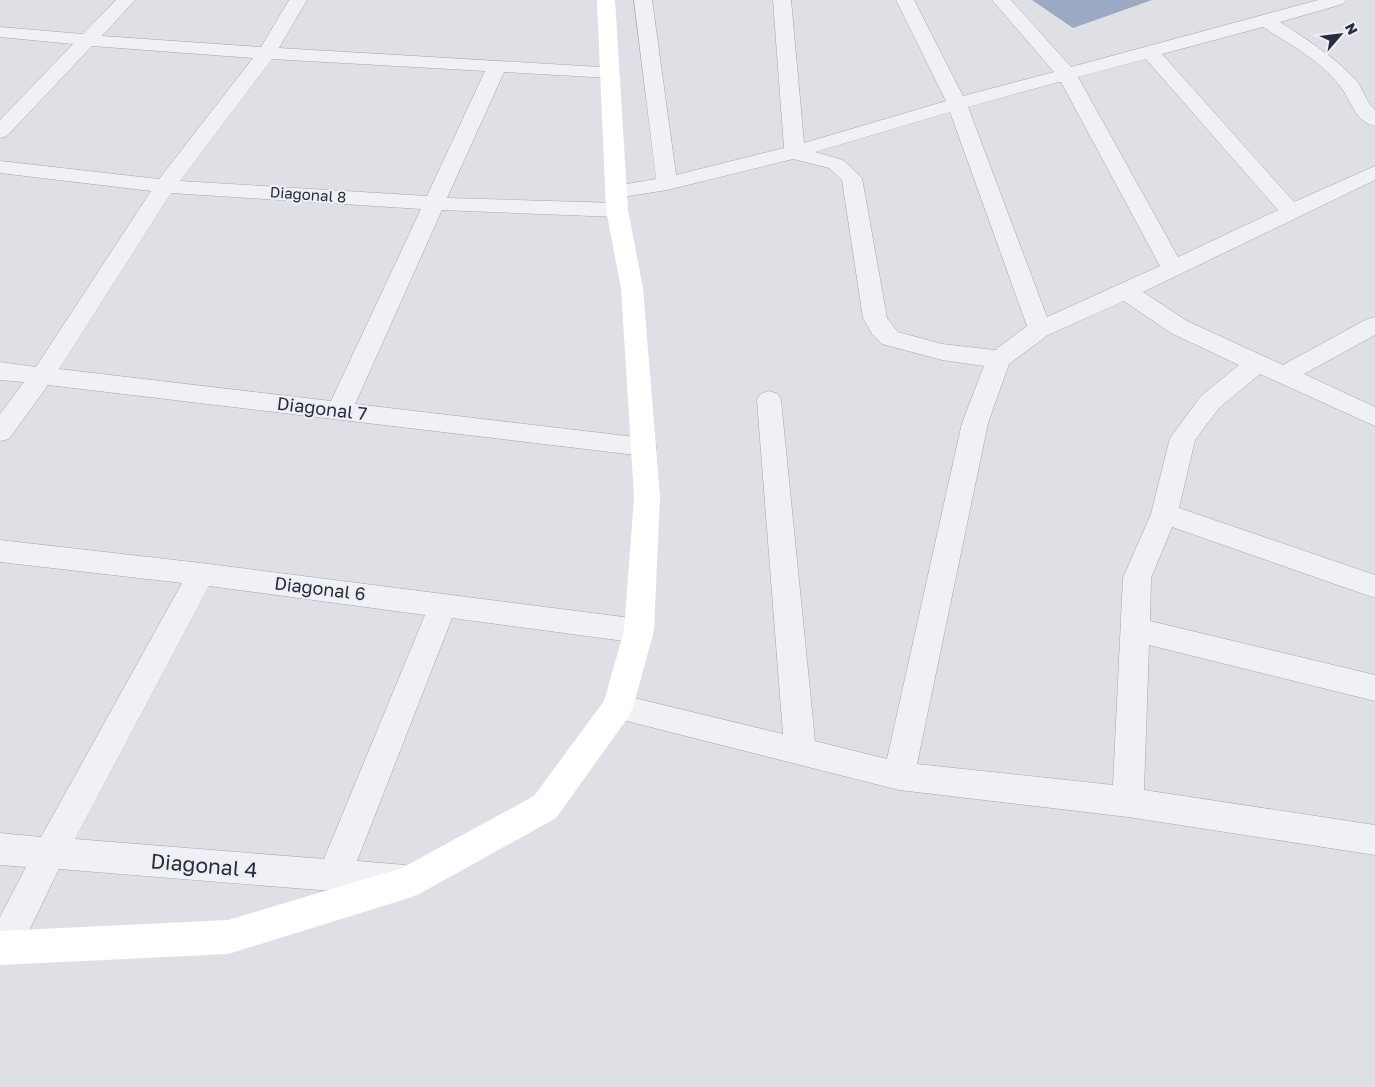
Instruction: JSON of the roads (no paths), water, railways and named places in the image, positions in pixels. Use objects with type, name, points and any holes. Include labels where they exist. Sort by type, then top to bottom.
[{"type":"main road","points":[[2,947],[228,937],[409,882],[545,807],[618,706],[639,631],[647,496],[632,288],[617,201],[606,0]]},
{"type":"street","points":[[0,132],[126,0]]},
{"type":"street","points":[[0,432],[42,376],[165,186],[266,54],[298,0]]},
{"type":"street","points":[[643,0],[667,184]]},
{"type":"street","points":[[782,0],[795,153],[836,164],[852,178],[876,318],[880,328],[890,338],[942,352],[1000,360]]},
{"type":"street","points":[[905,0],[957,104],[1040,329]]},
{"type":"street","points":[[1000,0],[1067,75],[1173,269]]},
{"type":"street","name":"Diagonal 8","points":[[0,167],[165,186],[494,207],[617,201],[667,184],[795,153],[957,104],[1149,51],[1212,37],[1337,0]]},
{"type":"street","points":[[1266,21],[1324,59],[1348,84],[1362,109],[1375,120]]},
{"type":"street","points":[[0,32],[88,41],[266,54],[610,72]]},
{"type":"street","points":[[1149,51],[1291,212]]},
{"type":"street","points":[[339,411],[497,66]]},
{"type":"street","points":[[900,776],[975,423],[1000,360],[1040,329],[1173,269],[1291,212],[1368,183]]},
{"type":"street","points":[[1125,291],[1179,326],[1375,417]]},
{"type":"street","points":[[1284,375],[1375,325]]},
{"type":"street","points":[[1128,802],[1137,578],[1164,514],[1183,438],[1210,402],[1257,363]]},
{"type":"street","name":"Diagonal 7","points":[[0,371],[644,447]]},
{"type":"street","points":[[769,400],[800,751]]},
{"type":"street","points":[[1164,514],[1375,587]]},
{"type":"street","name":"Diagonal 6","points":[[0,551],[201,574],[639,631]]},
{"type":"street","points":[[2,947],[50,853],[201,574]]},
{"type":"street","points":[[334,876],[444,605]]},
{"type":"street","points":[[1136,630],[1375,688]]},
{"type":"street","points":[[618,706],[900,776],[1128,802],[1375,840]]},
{"type":"street","name":"Diagonal 4","points":[[0,850],[409,882]]},
{"type":"water","points":[[1032,0],[1152,0],[1073,28]]}]
